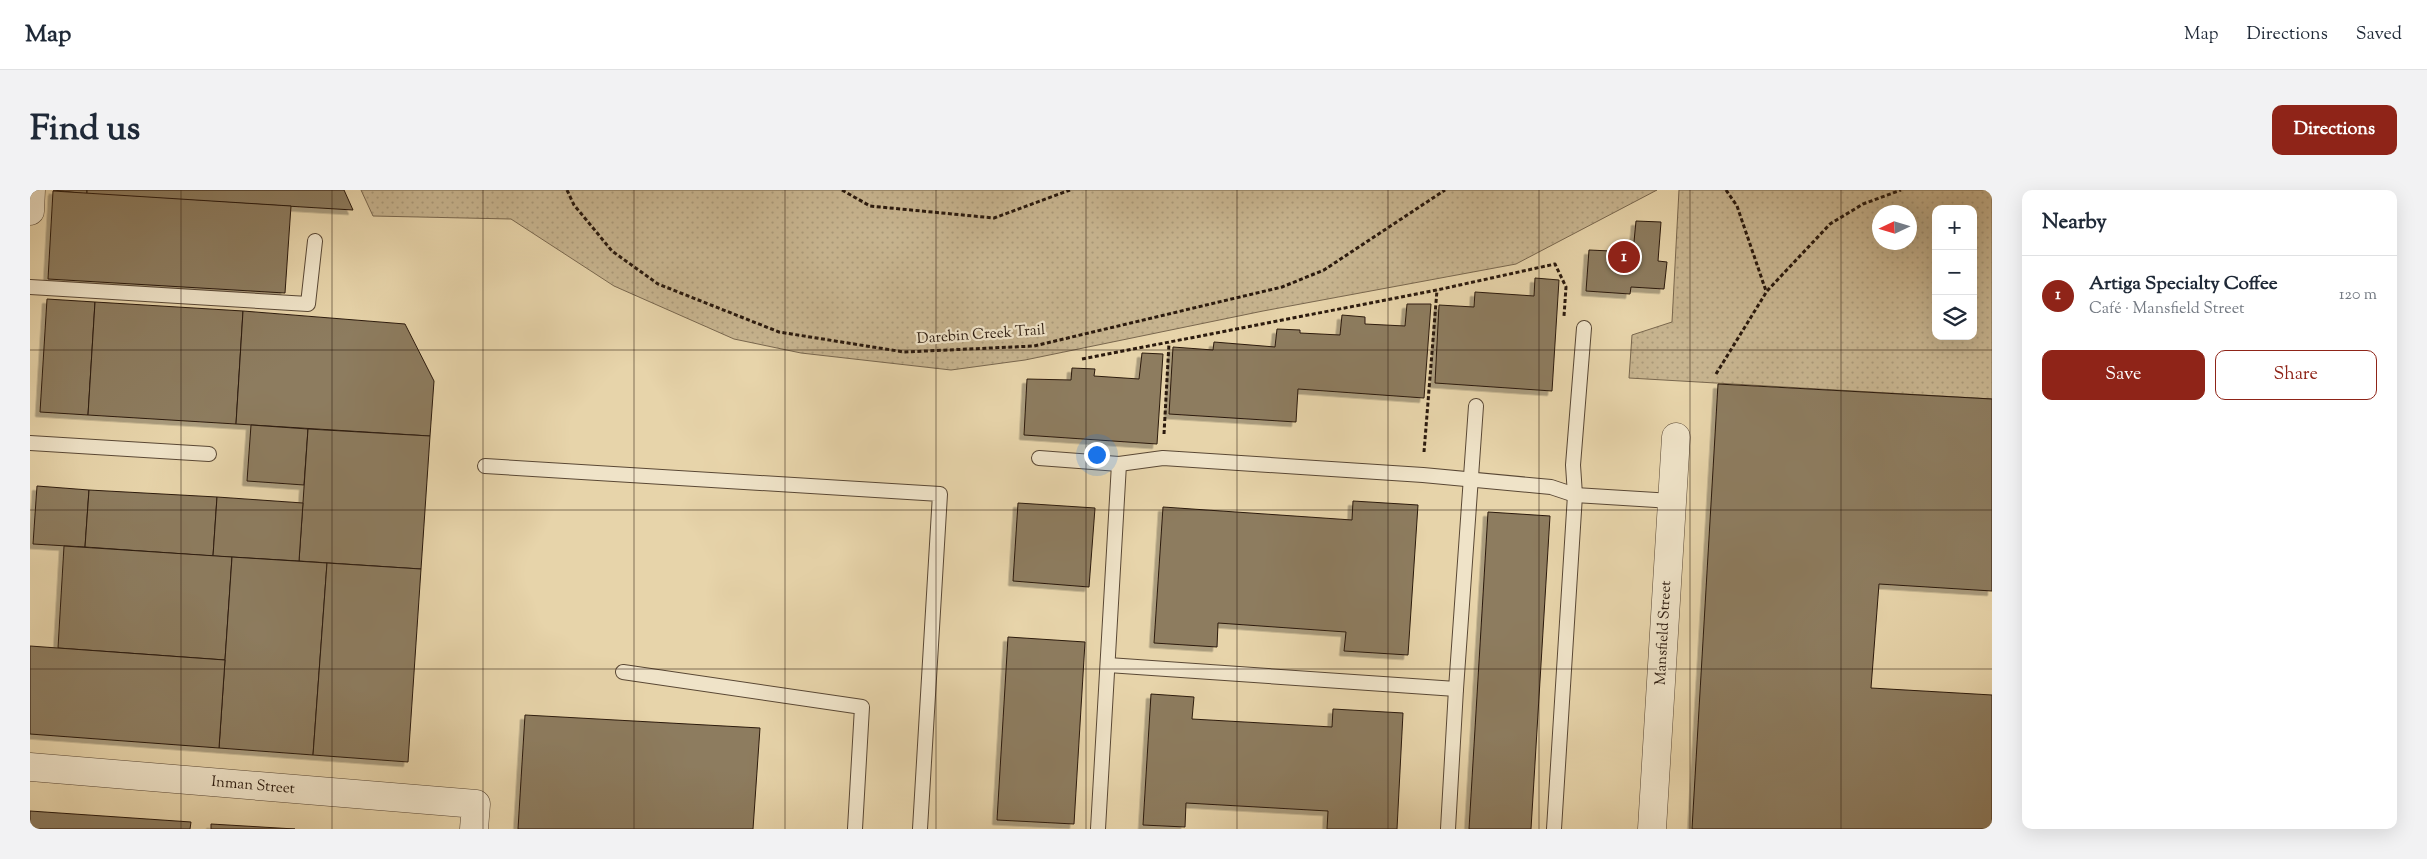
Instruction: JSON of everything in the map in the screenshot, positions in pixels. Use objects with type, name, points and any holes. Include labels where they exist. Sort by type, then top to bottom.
[{"type":"street","points":[[30,210],[31,190]]},
{"type":"street","name":"Mansfield Street","points":[[1652,829],[1676,437]]},
{"type":"street","name":"Inman Street","points":[[30,767],[475,817]]},
{"type":"lane","points":[[30,287],[308,304],[315,241]]},
{"type":"lane","points":[[1554,829],[1575,495],[1573,465],[1584,328]]},
{"type":"lane","points":[[1448,829],[1476,406]]},
{"type":"lane","points":[[30,443],[209,454]]},
{"type":"lane","points":[[1039,458],[1119,464],[1163,458],[1423,476],[1551,487],[1575,495],[1672,501]]},
{"type":"lane","points":[[1098,829],[1119,464]]},
{"type":"lane","points":[[485,466],[940,494],[920,829]]},
{"type":"lane","points":[[1108,665],[1456,689]]},
{"type":"lane","points":[[623,672],[862,707],[855,829]]},
{"type":"path","name":"Darebin Creek Trail","points":[[567,190],[574,205],[612,251],[658,284],[779,332],[904,352],[1034,346],[1282,287],[1324,270],[1445,190]]},
{"type":"path","points":[[842,190],[870,206],[994,218],[1070,190]]},
{"type":"path","points":[[1726,190],[1737,206],[1766,291]]},
{"type":"path","points":[[1716,374],[1766,291],[1830,224],[1863,204],[1901,190]]},
{"type":"path","points":[[1082,359],[1437,290],[1555,264],[1566,287],[1564,319]]},
{"type":"path","points":[[1423,476],[1437,290]]},
{"type":"path","points":[[1163,458],[1170,343]]},
{"type":"shaded area","points":[[361,190],[1657,190],[1516,264],[1263,311],[1025,360],[951,370],[801,353],[734,339],[614,286],[511,219],[373,216]]},
{"type":"shaded area","points":[[1679,190],[1992,190],[1992,399],[1629,378],[1632,335],[1672,322]]},
{"type":"building","points":[[53,190],[87,190],[87,194]]},
{"type":"building","points":[[87,190],[344,190],[353,210],[87,194]]},
{"type":"building","points":[[53,191],[291,206],[285,293],[48,279]]},
{"type":"building","points":[[1636,221],[1661,222],[1658,261],[1667,262],[1664,289],[1631,287],[1630,294],[1586,291],[1589,250],[1633,252]]},
{"type":"building","points":[[1535,278],[1559,280],[1552,391],[1435,383],[1439,305],[1474,307],[1475,292],[1534,296]]},
{"type":"building","points":[[47,299],[95,302],[88,415],[40,412]]},
{"type":"building","points":[[95,302],[243,311],[236,424],[88,415]]},
{"type":"building","points":[[1407,304],[1431,304],[1424,398],[1298,389],[1296,422],[1169,414],[1173,347],[1213,350],[1214,342],[1275,347],[1277,329],[1300,330],[1300,333],[1340,335],[1342,315],[1365,317],[1365,324],[1405,326]]},
{"type":"building","points":[[243,311],[405,324],[434,381],[430,436],[236,424]]},
{"type":"building","points":[[1142,353],[1163,354],[1157,444],[1024,435],[1027,379],[1071,380],[1072,368],[1095,369],[1094,376],[1139,379]]},
{"type":"building","points":[[1718,384],[1992,399],[1992,591],[1879,584],[1871,688],[1992,695],[1992,829],[1692,829]]},
{"type":"building","points":[[251,425],[308,429],[304,485],[247,481]]},
{"type":"building","points":[[308,429],[430,436],[421,569],[299,561]]},
{"type":"building","points":[[37,486],[89,490],[85,547],[33,544]]},
{"type":"building","points":[[89,490],[217,497],[213,556],[85,547]]},
{"type":"building","points":[[217,497],[303,503],[299,561],[213,556]]},
{"type":"building","points":[[1353,501],[1418,505],[1408,655],[1344,651],[1346,632],[1218,623],[1217,647],[1154,643],[1163,507],[1352,520]]},
{"type":"building","points":[[1018,503],[1095,508],[1089,587],[1013,581]]},
{"type":"building","points":[[1488,512],[1550,516],[1531,829],[1469,829]]},
{"type":"building","points":[[64,546],[232,557],[225,660],[58,648]]},
{"type":"building","points":[[232,557],[327,563],[313,755],[219,748]]},
{"type":"building","points":[[327,563],[421,569],[408,762],[313,755]]},
{"type":"building","points":[[1008,637],[1085,642],[1074,824],[997,820]]},
{"type":"building","points":[[30,646],[225,660],[219,748],[30,734]]},
{"type":"building","points":[[1151,694],[1194,697],[1192,719],[1332,727],[1333,709],[1403,713],[1397,829],[1327,829],[1328,811],[1186,803],[1185,827],[1143,825]]},
{"type":"building","points":[[525,715],[760,728],[753,829],[518,829]]},
{"type":"building","points":[[30,811],[191,822],[190,829],[30,829]]},
{"type":"building","points":[[211,824],[295,829],[211,829]]},
{"type":"place","name":"Artiga Specialty Coffee","points":[[1624,257]]}]
